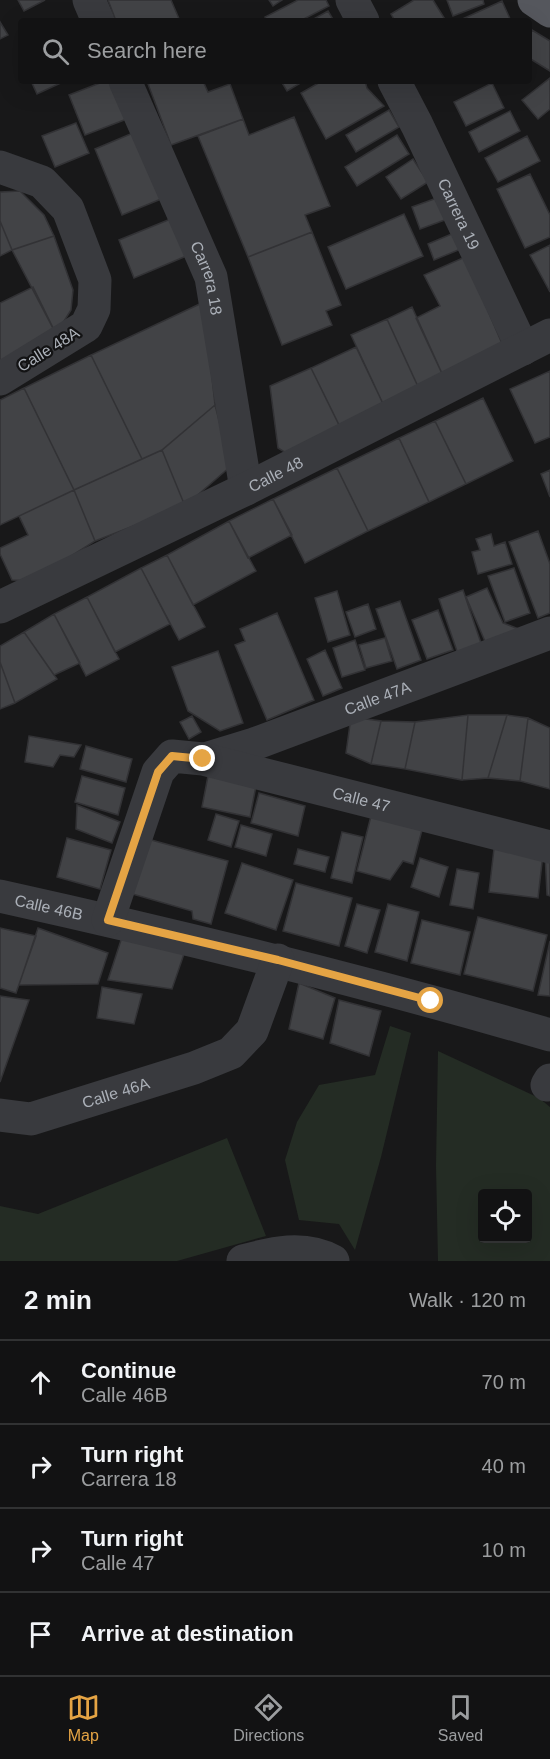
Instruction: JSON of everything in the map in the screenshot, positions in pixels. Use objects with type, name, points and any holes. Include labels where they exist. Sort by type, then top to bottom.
[{"type":"main road","points":[[534,0],[550,11]]},
{"type":"street","points":[[89,0],[97,18]]},
{"type":"street","points":[[352,0],[361,18]]},
{"type":"street","name":"Carrera 18","points":[[126,84],[211,277],[246,489]]},
{"type":"street","name":"Carrera 19","points":[[396,84],[536,342]]},
{"type":"street","name":"Calle 48A","points":[[0,167],[42,182],[68,209],[95,280],[94,309],[86,326],[0,379]]},
{"type":"street","name":"Calle 48","points":[[0,607],[246,489],[536,342]]},
{"type":"street","name":"Calle 47A","points":[[188,758],[254,744],[550,633]]},
{"type":"street","points":[[108,920],[158,772],[188,758]]},
{"type":"street","name":"Calle 47","points":[[188,758],[550,847]]},
{"type":"street","name":"Calle 46B","points":[[0,896],[278,960],[550,1035]]},
{"type":"street","name":"Calle 46A","points":[[0,1115],[31,1119],[194,1068],[231,1053],[252,1031],[278,960]]},
{"type":"street","points":[[256,1259],[293,1250],[333,1261]]},
{"type":"shaded area","points":[[390,1026],[411,1033],[381,1157],[355,1250],[339,1224],[299,1220],[285,1160],[297,1122],[319,1085],[375,1075]]},
{"type":"shaded area","points":[[438,1051],[539,1098],[550,1107],[550,1261],[438,1261],[436,1166]]},
{"type":"shaded area","points":[[227,1138],[266,1236],[177,1261],[0,1261],[0,1206],[38,1214]]},
{"type":"building","points":[[18,0],[45,0],[24,11]]},
{"type":"building","points":[[108,0],[171,0],[179,18],[115,18]]},
{"type":"building","points":[[269,0],[282,0],[273,6]]},
{"type":"building","points":[[298,0],[326,0],[329,6],[306,18],[265,17]]},
{"type":"building","points":[[414,0],[433,0],[444,18],[393,18],[391,14]]},
{"type":"building","points":[[447,0],[483,0],[484,4],[453,16]]},
{"type":"building","points":[[502,1],[510,18],[465,18]]},
{"type":"building","points":[[328,11],[332,18],[315,18]]},
{"type":"building","points":[[0,22],[8,35],[0,39]]},
{"type":"building","points":[[532,30],[550,41],[550,71],[532,60]]},
{"type":"building","points":[[550,78],[550,109],[538,119],[522,100]]},
{"type":"building","points":[[32,84],[59,84],[37,94]]},
{"type":"building","points":[[97,84],[118,84],[132,117],[85,135],[69,95]]},
{"type":"building","points":[[148,84],[204,84],[208,92],[230,84],[243,119],[171,145]]},
{"type":"building","points":[[283,84],[299,84],[287,91]]},
{"type":"building","points":[[317,84],[366,84],[384,106],[326,139],[301,93]]},
{"type":"building","points":[[492,84],[504,108],[466,126],[454,102]]},
{"type":"building","points":[[389,110],[399,127],[356,152],[346,135]]},
{"type":"building","points":[[510,111],[520,131],[479,152],[469,132]]},
{"type":"building","points":[[294,117],[330,206],[305,215],[312,232],[248,257],[198,136],[243,119],[249,135]]},
{"type":"building","points":[[76,123],[89,153],[55,167],[42,136]]},
{"type":"building","points":[[140,130],[166,197],[122,215],[95,149]]},
{"type":"building","points":[[397,135],[409,154],[357,186],[345,167]]},
{"type":"building","points":[[527,136],[540,161],[498,182],[485,158]]},
{"type":"building","points":[[413,159],[428,182],[401,199],[386,177]]},
{"type":"building","points":[[530,174],[550,215],[550,237],[525,248],[497,189]]},
{"type":"building","points":[[20,191],[44,215],[54,236],[12,250],[0,221],[0,192]]},
{"type":"building","points":[[445,195],[453,217],[420,229],[412,207]]},
{"type":"building","points":[[404,214],[423,256],[346,289],[328,247]]},
{"type":"building","points":[[173,218],[191,254],[134,278],[119,240]]},
{"type":"building","points":[[0,221],[12,250],[0,256]]},
{"type":"building","points":[[461,230],[468,246],[434,260],[428,244]]},
{"type":"building","points":[[312,232],[341,305],[326,311],[332,325],[282,345],[248,257]]},
{"type":"building","points":[[54,236],[73,290],[71,310],[56,334],[12,250]]},
{"type":"building","points":[[550,245],[550,292],[530,255]]},
{"type":"building","points":[[465,257],[503,346],[445,380],[416,318],[440,306],[424,275]]},
{"type":"building","points":[[33,287],[56,334],[0,362],[0,303]]},
{"type":"building","points":[[204,302],[215,405],[162,450],[142,459],[91,355]]},
{"type":"building","points":[[412,307],[445,380],[420,391],[387,319]]},
{"type":"building","points":[[387,319],[420,391],[385,408],[351,335]]},
{"type":"building","points":[[356,347],[385,408],[341,429],[311,368]]},
{"type":"building","points":[[91,355],[142,459],[74,490],[24,388]]},
{"type":"building","points":[[311,368],[341,429],[286,453],[278,448],[270,386]]},
{"type":"building","points":[[550,371],[550,437],[535,443],[510,389]]},
{"type":"building","points":[[24,388],[74,490],[0,525],[0,400]]},
{"type":"building","points":[[483,398],[513,461],[466,484],[435,421]]},
{"type":"building","points":[[215,405],[231,466],[185,506],[162,450]]},
{"type":"building","points":[[435,421],[466,484],[429,502],[399,438]]},
{"type":"building","points":[[399,438],[429,502],[368,531],[337,468]]},
{"type":"building","points":[[162,450],[185,506],[95,541],[74,490]]},
{"type":"building","points":[[337,468],[368,531],[305,563],[273,499]]},
{"type":"building","points":[[550,470],[550,497],[541,474]]},
{"type":"building","points":[[74,490],[95,541],[32,581],[12,580],[0,554],[0,548],[28,535],[19,516]]},
{"type":"building","points":[[273,499],[292,535],[248,558],[229,521]]},
{"type":"building","points":[[229,521],[256,571],[193,605],[167,555]]},
{"type":"building","points":[[538,531],[550,564],[550,613],[538,618],[509,542]]},
{"type":"building","points":[[491,534],[494,546],[505,542],[512,564],[478,574],[472,552],[480,550],[476,539]]},
{"type":"building","points":[[167,555],[205,627],[179,640],[141,568]]},
{"type":"building","points":[[141,568],[170,624],[115,652],[87,597]]},
{"type":"building","points":[[514,568],[530,613],[505,622],[488,576]]},
{"type":"building","points":[[487,588],[503,623],[524,631],[487,646],[466,597]]},
{"type":"building","points":[[463,590],[482,646],[458,654],[439,599]]},
{"type":"building","points":[[337,591],[350,635],[328,642],[315,598]]},
{"type":"building","points":[[87,597],[119,659],[86,676],[54,614]]},
{"type":"building","points":[[400,601],[421,660],[397,669],[376,609]]},
{"type":"building","points":[[368,604],[376,629],[355,637],[346,612]]},
{"type":"building","points":[[438,610],[453,650],[427,659],[412,620]]},
{"type":"building","points":[[277,613],[314,700],[267,720],[235,645],[245,641],[240,629]]},
{"type":"building","points":[[54,614],[80,663],[54,675],[24,632]]},
{"type":"building","points":[[24,632],[57,679],[15,703],[0,662],[0,646]]},
{"type":"building","points":[[385,638],[392,661],[366,668],[359,645]]},
{"type":"building","points":[[355,640],[365,670],[342,677],[333,648]]},
{"type":"building","points":[[325,650],[342,688],[323,696],[307,659]]},
{"type":"building","points":[[218,651],[243,723],[220,731],[188,711],[172,667]]},
{"type":"building","points":[[0,662],[15,703],[0,709]]},
{"type":"building","points":[[468,715],[462,780],[405,769],[415,722]]},
{"type":"building","points":[[468,715],[507,715],[488,778],[462,780]]},
{"type":"building","points":[[507,715],[528,718],[520,781],[488,778]]},
{"type":"building","points":[[192,716],[201,732],[189,739],[180,722]]},
{"type":"building","points":[[351,717],[381,721],[371,764],[346,753]]},
{"type":"building","points":[[528,718],[550,728],[550,789],[520,781]]},
{"type":"building","points":[[381,721],[415,722],[405,769],[371,764]]},
{"type":"building","points":[[29,736],[81,745],[74,757],[60,755],[53,767],[25,762]]},
{"type":"building","points":[[86,746],[132,759],[126,782],[80,769]]},
{"type":"building","points":[[82,776],[125,788],[118,815],[75,802]]},
{"type":"building","points":[[208,776],[256,786],[250,817],[202,807]]},
{"type":"building","points":[[259,793],[305,806],[298,836],[251,823]]},
{"type":"building","points":[[77,805],[120,822],[112,843],[76,829]]},
{"type":"building","points":[[216,814],[239,821],[231,847],[208,840]]},
{"type":"building","points":[[371,816],[422,830],[413,864],[403,861],[390,880],[357,871]]},
{"type":"building","points":[[241,825],[272,834],[266,856],[235,847]]},
{"type":"building","points":[[342,832],[363,837],[352,883],[331,878]]},
{"type":"building","points":[[67,838],[111,850],[100,889],[57,877]]},
{"type":"building","points":[[144,838],[228,861],[211,924],[193,919],[192,911],[129,893]]},
{"type":"building","points":[[495,840],[544,845],[538,898],[489,892]]},
{"type":"building","points":[[298,849],[329,857],[325,872],[294,864]]},
{"type":"building","points":[[545,852],[550,853],[550,896],[547,895]]},
{"type":"building","points":[[420,858],[448,867],[439,897],[411,887]]},
{"type":"building","points":[[242,863],[293,880],[276,930],[225,913]]},
{"type":"building","points":[[457,869],[479,873],[473,909],[450,905]]},
{"type":"building","points":[[296,883],[352,898],[339,946],[283,931]]},
{"type":"building","points":[[357,904],[380,910],[367,953],[345,946]]},
{"type":"building","points":[[388,904],[419,912],[407,961],[375,952]]},
{"type":"building","points":[[478,917],[547,935],[533,991],[464,974]]},
{"type":"building","points":[[422,920],[470,932],[460,975],[411,963]]},
{"type":"building","points":[[0,928],[36,936],[16,993],[0,988]]},
{"type":"building","points":[[38,928],[108,953],[98,984],[19,985]]},
{"type":"building","points":[[124,931],[185,951],[172,989],[108,980]]},
{"type":"building","points":[[550,941],[550,996],[538,995]]},
{"type":"building","points":[[299,983],[335,998],[323,1039],[289,1029]]},
{"type":"building","points":[[102,987],[142,994],[134,1024],[97,1018]]},
{"type":"building","points":[[0,996],[29,1000],[0,1082]]},
{"type":"building","points":[[339,1000],[381,1011],[369,1056],[330,1043]]},
{"type":"route","points":[[203,759],[172,756],[158,772],[108,920],[278,960],[431,1001]]}]
